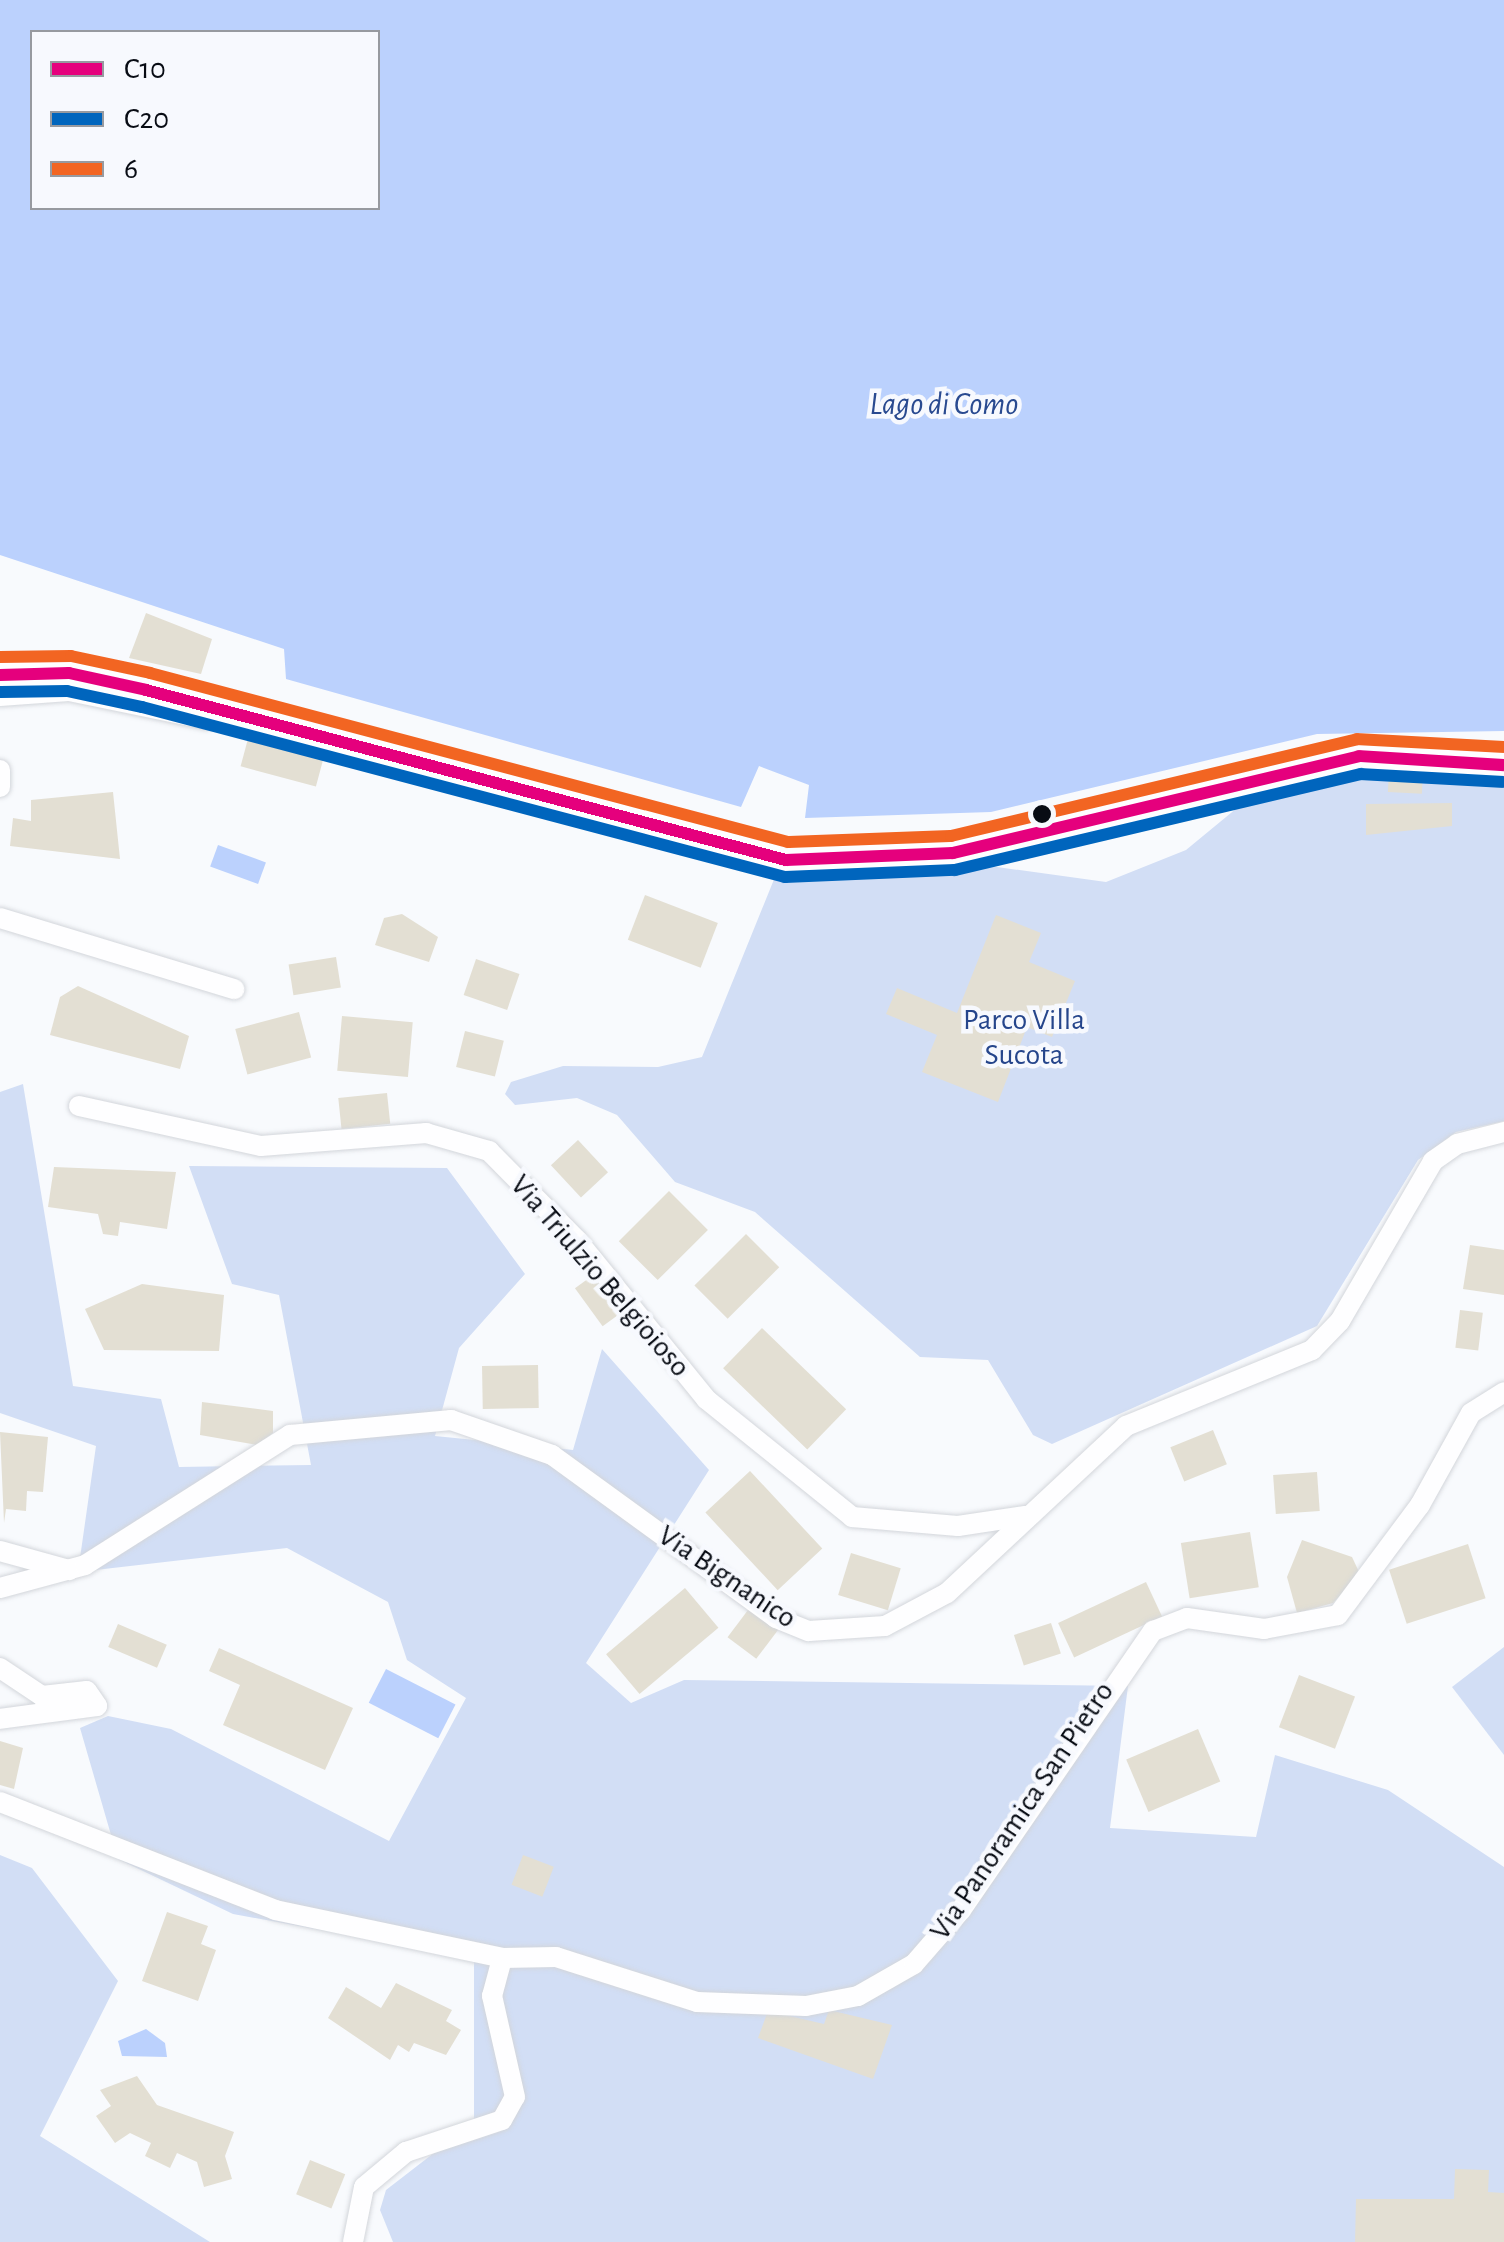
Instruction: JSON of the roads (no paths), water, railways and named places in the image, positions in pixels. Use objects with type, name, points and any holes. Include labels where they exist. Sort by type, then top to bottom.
[{"type":"main road","points":[[0,674],[69,673],[238,712],[786,860],[953,854],[1360,756],[1504,764]]},
{"type":"street","points":[[0,696],[69,691],[236,723],[238,712]]},
{"type":"street","points":[[0,770],[0,786]]},
{"type":"street","points":[[0,918],[234,989]]},
{"type":"street","name":"Via Triulzio Belgioioso","points":[[79,1106],[261,1146],[426,1134],[489,1150],[577,1240],[706,1399],[852,1517],[958,1526],[1025,1516]]},
{"type":"street","name":"Via Bignanico","points":[[0,1588],[71,1570],[290,1434],[407,1420],[478,1425],[552,1455],[776,1618],[809,1631],[913,1615],[1126,1426],[1312,1350],[1349,1306],[1434,1162],[1456,1144],[1504,1132]]},
{"type":"street","name":"Via Panoramica San Pietro","points":[[502,1958],[556,1957],[697,2002],[806,2006],[890,1984],[961,1910],[1153,1631],[1187,1618],[1264,1629],[1338,1615],[1420,1504],[1472,1413],[1504,1392]]},
{"type":"street","points":[[0,1551],[71,1570]]},
{"type":"street","points":[[0,1668],[42,1696],[87,1691],[97,1706],[0,1720]]},
{"type":"street","points":[[0,1802],[230,1898],[502,1958],[492,1996],[515,2097],[502,2120],[406,2152],[364,2187],[353,2242]]},
{"type":"water","name":"Lago di Como","points":[[0,0],[1504,0],[1504,731],[1317,734],[991,812],[805,818],[809,785],[759,766],[741,807],[286,679],[284,649],[0,555]]},
{"type":"water","points":[[218,845],[266,862],[258,884],[210,867]]},
{"type":"water","points":[[386,1669],[455,1704],[438,1738],[369,1703]]},
{"type":"water","points":[[146,2029],[165,2043],[167,2057],[122,2056],[118,2041]]},
{"type":"park label","name":"Parco Villa Sucota","points":[[1024,1037]]}]
